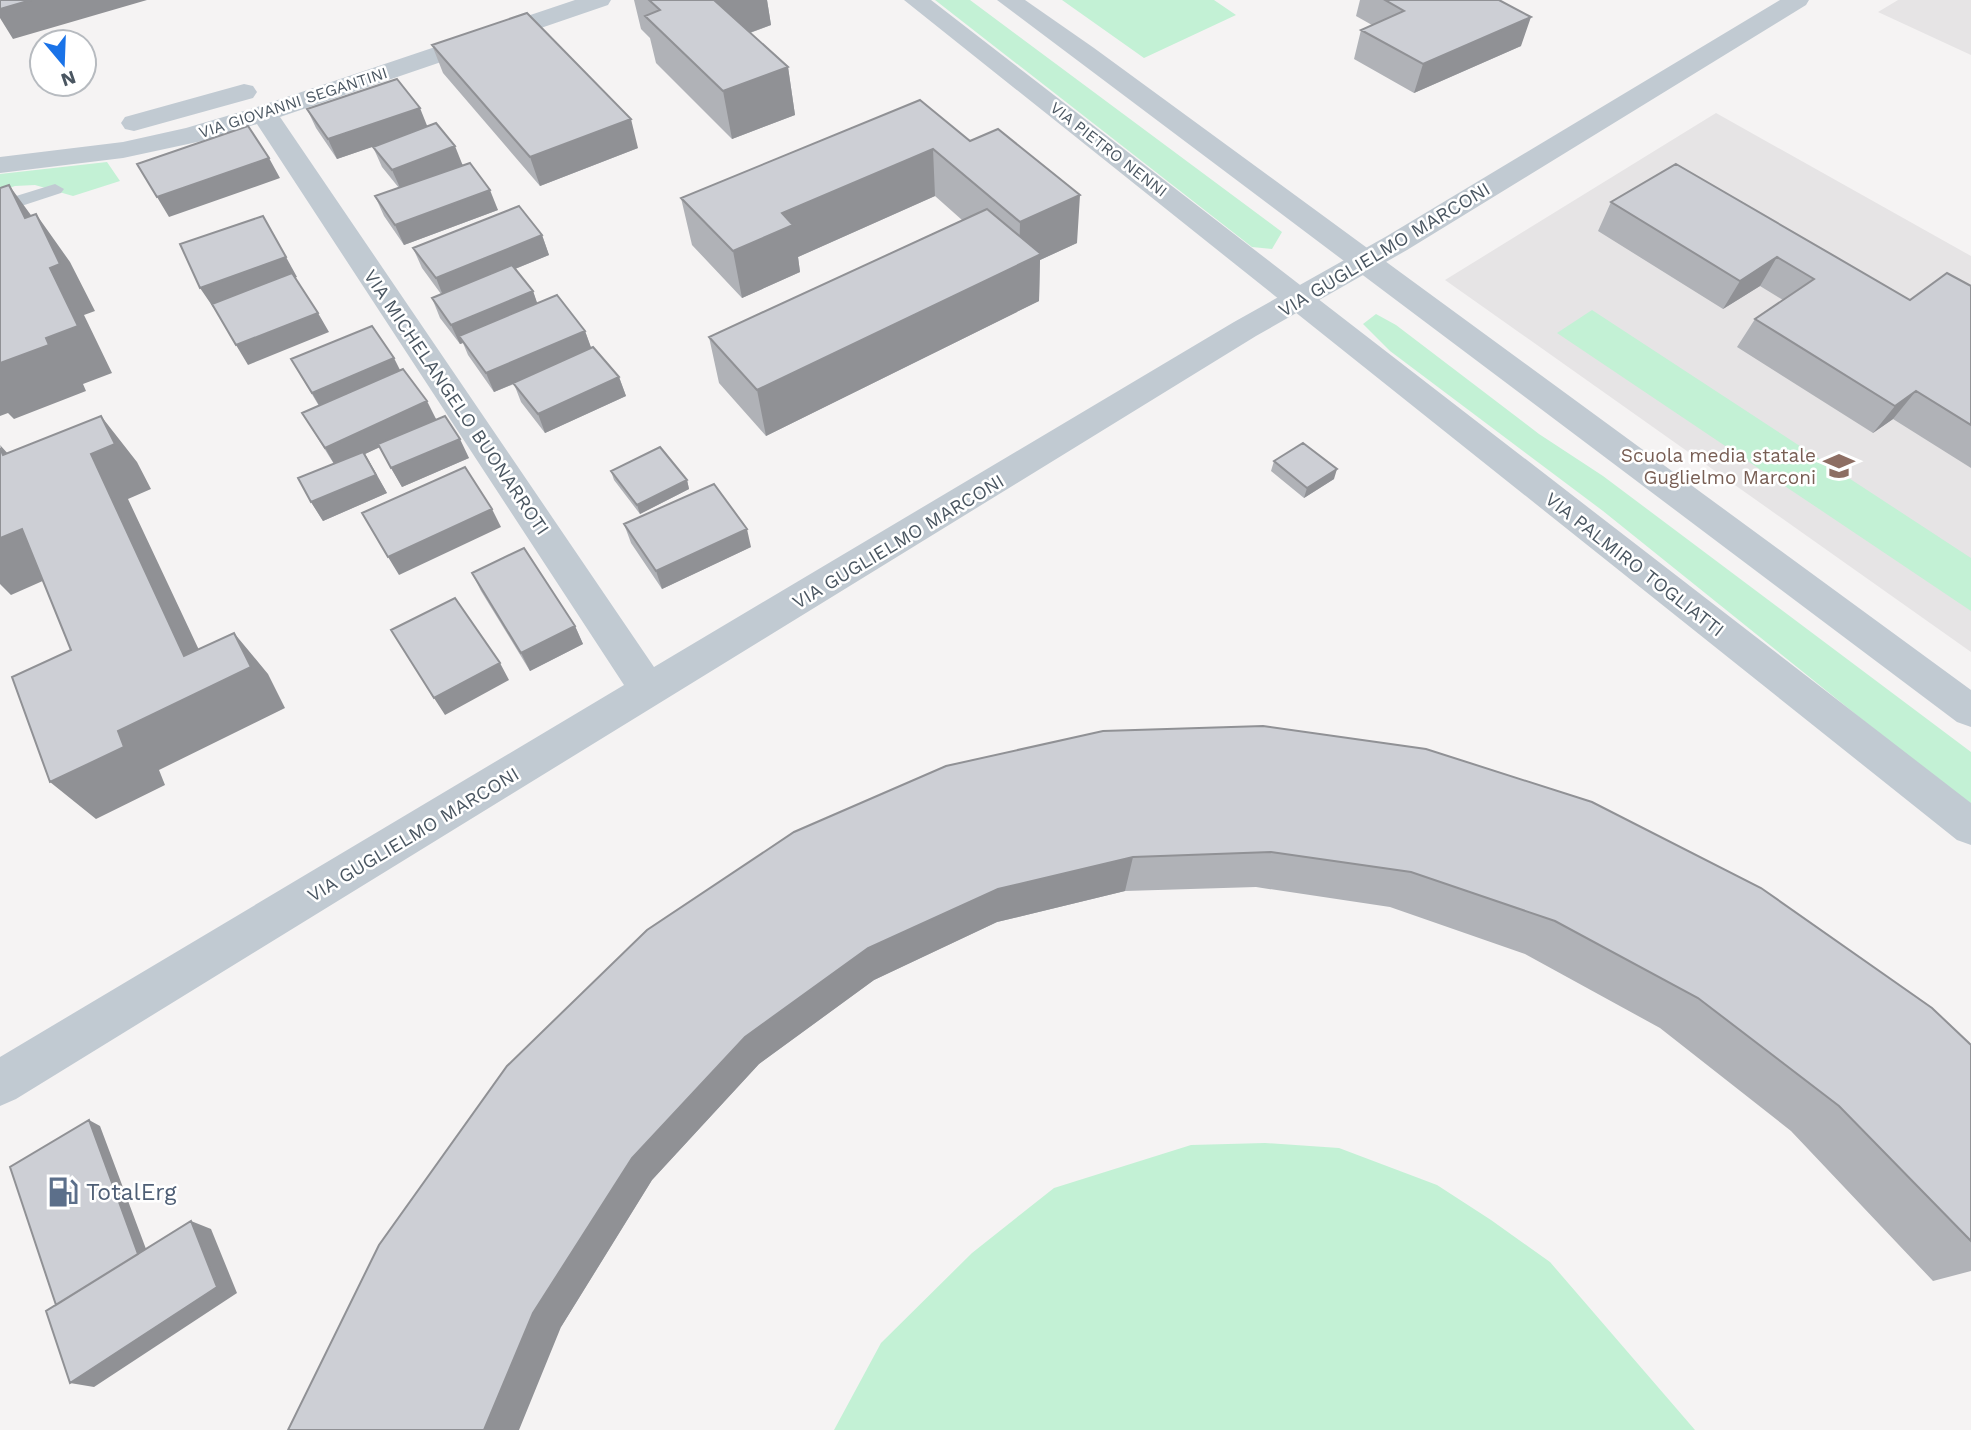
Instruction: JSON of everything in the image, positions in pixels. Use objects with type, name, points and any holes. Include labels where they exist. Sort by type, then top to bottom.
[{"type":"street","name":"VIA PIETRO NENNI","points":[[916,0],[1300,300]]},
{"type":"street","name":"VIA GUGLIELMO MARCONI","points":[[0,1083],[1245,329],[1366,262],[1797,0]]},
{"type":"street","points":[[1014,2],[1971,711]]},
{"type":"street","name":"VIA GIOVANNI SEGANTINI","points":[[369,52],[454,27],[588,4]]},
{"type":"street","name":"VIA GIOVANNI SEGANTINI","points":[[54,134],[265,99],[588,4]]},
{"type":"street","name":"VIA GIOVANNI SEGANTINI","points":[[0,165],[123,150],[192,135],[265,99]]},
{"type":"street","name":"VIA MICHELANGELO BUONARROTI","points":[[265,99],[277,131],[649,691]]},
{"type":"street","name":"VIA PALMIRO TOGLIATTI","points":[[1300,300],[1971,827]]},
{"type":"lane","points":[[0,208],[55,189]]},
{"type":"shaded area","points":[[1898,0],[1971,0],[1971,55],[1878,12]]},
{"type":"shaded area","name":"Scuola media statale Guglielmo Marconi","points":[[1716,113],[1971,256],[1971,652],[1445,280]]},
{"type":"green space","points":[[935,0],[970,0],[1282,232],[1272,249],[1252,247]]},
{"type":"green space","points":[[1062,0],[1214,0],[1236,15],[1144,58]]},
{"type":"green space","points":[[107,162],[120,181],[73,196],[35,185],[15,186],[0,191],[0,174]]},
{"type":"green space","points":[[1592,310],[1971,558],[1971,611],[1557,333]]},
{"type":"green space","points":[[1376,314],[1396,325],[1539,434],[1603,476],[1971,752],[1971,807],[1603,511],[1390,351],[1363,324]]},
{"type":"green space","points":[[1265,1143],[1339,1148],[1437,1185],[1491,1220],[1550,1262],[1695,1430],[834,1430],[881,1343],[972,1253],[1054,1188],[1191,1145]]},
{"type":"building","points":[[0,0],[31,0],[0,9]]},
{"type":"building","points":[[649,0],[714,0],[788,67],[723,91],[645,16],[660,10]]},
{"type":"building","points":[[1385,0],[1499,0],[1531,17],[1423,64],[1361,30],[1404,11]]},
{"type":"building","points":[[527,13],[631,119],[530,157],[432,45]]},
{"type":"building","points":[[397,79],[420,108],[328,139],[307,109]]},
{"type":"building","points":[[920,100],[970,141],[998,129],[1080,195],[1020,222],[933,149],[782,213],[793,225],[733,251],[681,198]]},
{"type":"building","points":[[436,123],[455,146],[392,170],[373,147]]},
{"type":"building","points":[[248,126],[269,158],[157,197],[137,164]]},
{"type":"building","points":[[470,163],[490,190],[395,225],[375,196]]},
{"type":"building","points":[[1676,164],[1910,300],[1947,273],[1971,286],[1971,425],[1916,391],[1895,406],[1755,319],[1814,279],[1777,257],[1740,281],[1611,202]]},
{"type":"building","points":[[9,185],[25,218],[36,214],[60,264],[50,268],[78,326],[46,338],[49,345],[0,363],[0,188]]},
{"type":"building","points":[[519,206],[542,235],[436,278],[413,248]]},
{"type":"building","points":[[987,209],[1041,254],[757,390],[709,337]]},
{"type":"building","points":[[263,216],[286,257],[200,288],[180,244]]},
{"type":"building","points":[[512,265],[533,291],[451,325],[432,298]]},
{"type":"building","points":[[292,273],[318,313],[236,345],[212,304]]},
{"type":"building","points":[[557,295],[585,331],[486,373],[459,336]]},
{"type":"building","points":[[372,326],[394,358],[312,393],[291,359]]},
{"type":"building","points":[[593,347],[619,377],[538,414],[513,383]]},
{"type":"building","points":[[403,369],[427,401],[325,448],[302,413]]},
{"type":"building","points":[[101,416],[115,444],[91,454],[184,656],[234,633],[251,667],[118,731],[124,747],[50,782],[12,677],[71,650],[22,529],[0,538],[0,448],[3,455]]},
{"type":"building","points":[[445,416],[460,439],[391,468],[378,444]]},
{"type":"building","points":[[1303,443],[1337,469],[1307,488],[1274,461]]},
{"type":"building","points":[[660,447],[687,480],[637,505],[611,471]]},
{"type":"building","points":[[363,452],[376,475],[311,502],[298,478]]},
{"type":"building","points":[[465,467],[492,509],[388,557],[362,513]]},
{"type":"building","points":[[714,484],[747,529],[656,571],[624,524]]},
{"type":"building","points":[[524,548],[575,626],[521,653],[472,573]]},
{"type":"building","points":[[455,598],[500,663],[434,698],[391,630]]},
{"type":"building","points":[[1263,726],[1426,749],[1592,802],[1761,888],[1932,1008],[1971,1045],[1971,1241],[1839,1106],[1698,998],[1555,921],[1411,872],[1271,852],[1133,857],[998,889],[868,948],[745,1037],[632,1158],[533,1313],[484,1430],[288,1430],[379,1245],[507,1066],[647,930],[794,832],[946,766],[1103,731]]},
{"type":"building","points":[[89,1120],[138,1254],[56,1305],[10,1167]]},
{"type":"building","points":[[191,1221],[217,1287],[70,1383],[46,1311]]},
{"type":"place","name":"Scuola media statale Guglielmo Marconi","points":[[1839,466]]},
{"type":"place","name":"TotalErg","points":[[63,1192]]}]
